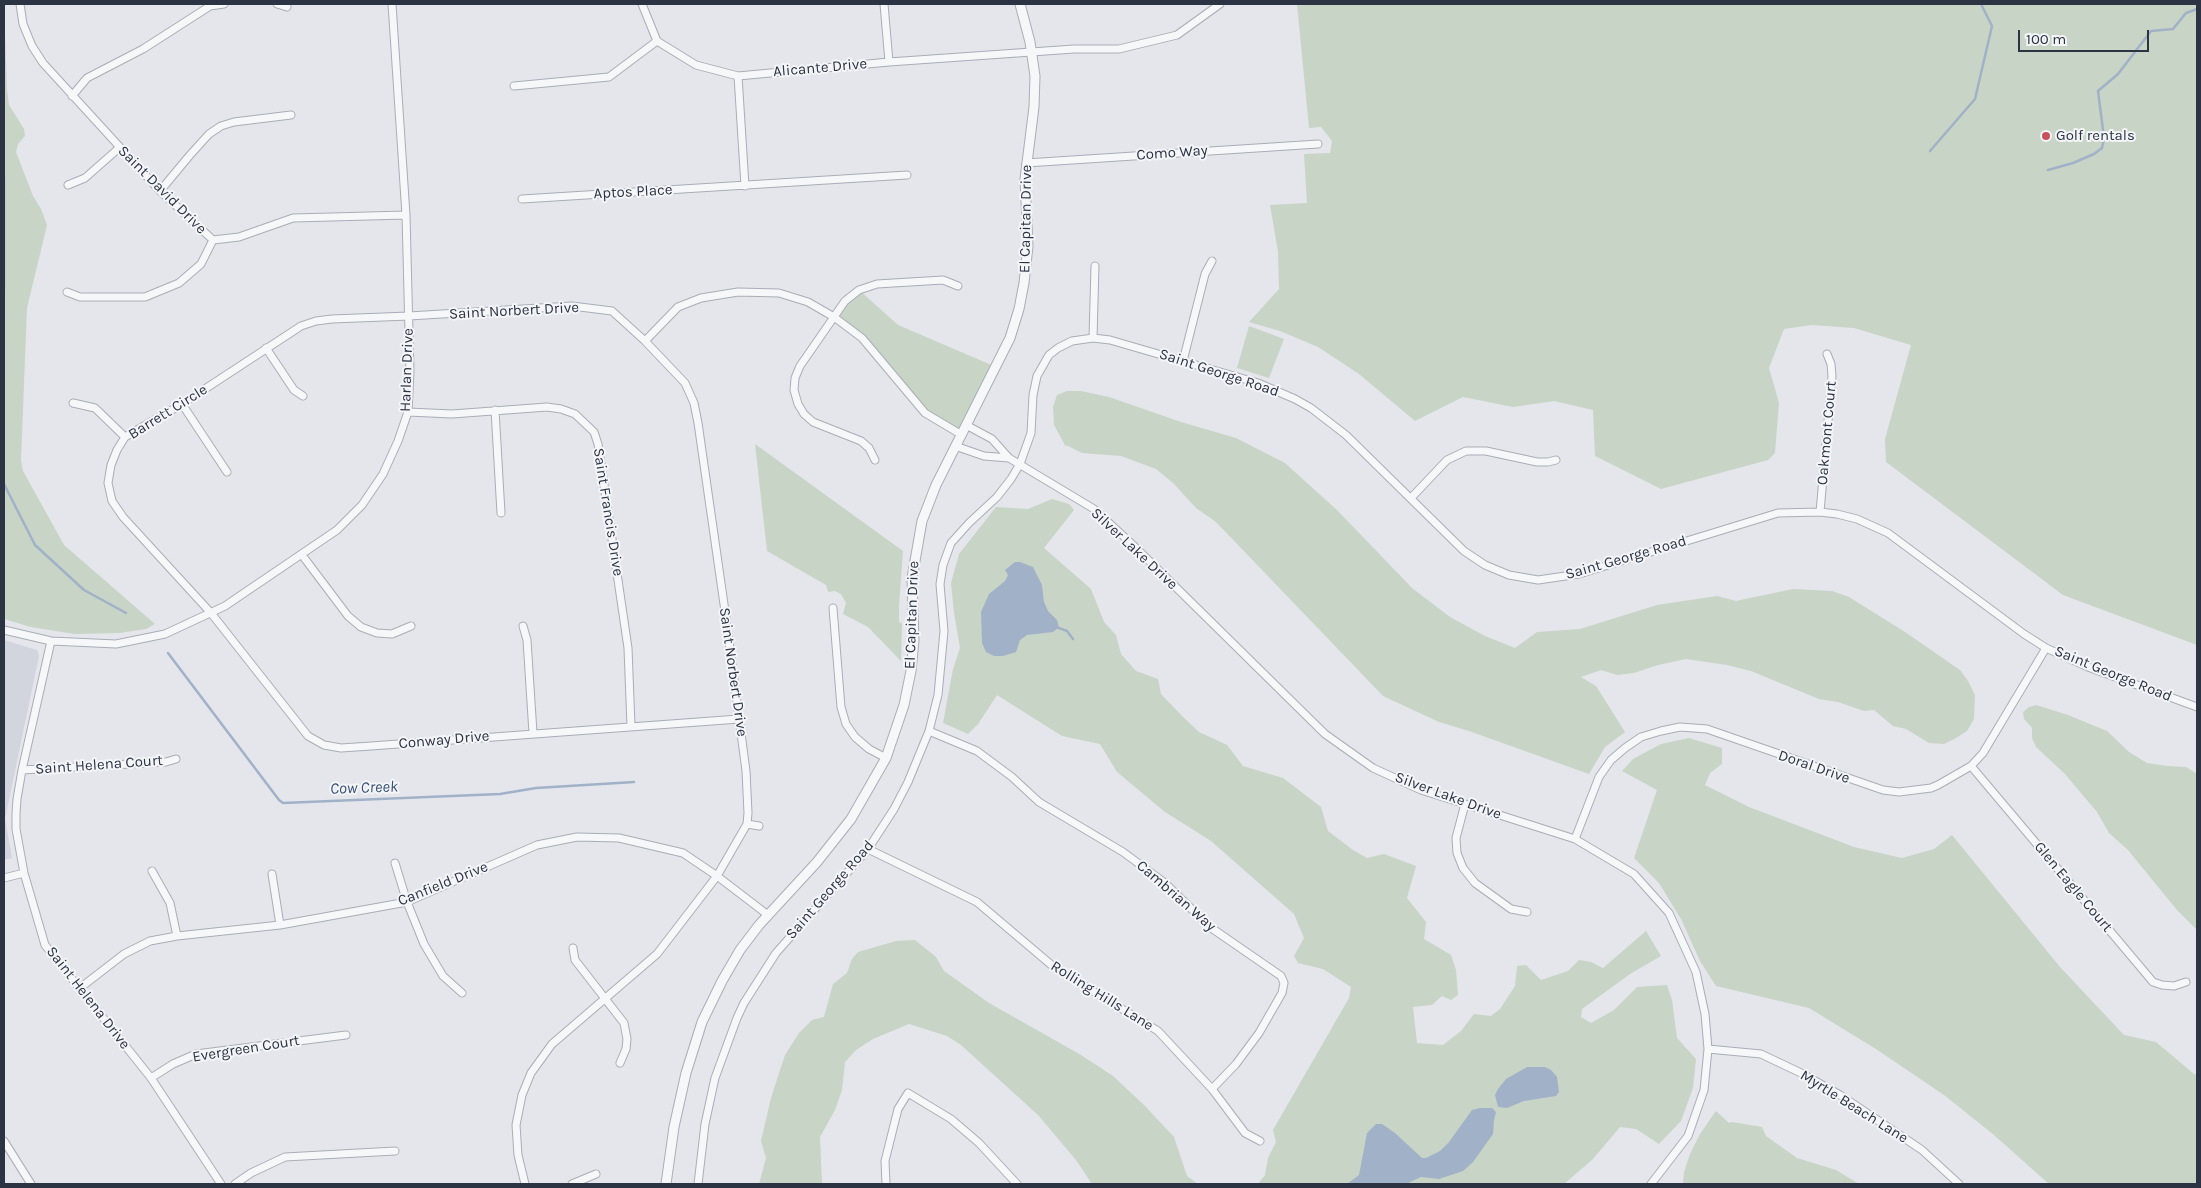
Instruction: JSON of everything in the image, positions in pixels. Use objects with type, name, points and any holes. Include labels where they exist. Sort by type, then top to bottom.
[{"type":"street","name":"Saint David Drive","points":[[20,4],[23,24],[32,46],[43,63],[160,191],[213,240],[239,237],[293,218],[406,216]]},
{"type":"street","points":[[72,96],[87,78],[144,49],[210,6],[224,4]]},
{"type":"street","points":[[277,4],[287,8]]},
{"type":"street","name":"Harlan Drive","points":[[4,630],[51,641],[116,644],[165,634],[226,606],[337,530],[362,504],[383,474],[398,441],[408,412],[410,372],[406,216],[392,4]]},
{"type":"street","points":[[514,86],[608,77],[657,41],[642,4]]},
{"type":"street","points":[[884,4],[889,62]]},
{"type":"street","name":"El Capitan Drive","points":[[666,1184],[679,1102],[686,1073],[702,1022],[722,981],[740,950],[768,915],[834,842],[866,795],[886,758],[904,705],[911,671],[914,641],[912,578],[917,540],[928,503],[1010,338],[1019,309],[1027,254],[1026,163],[1034,107],[1035,76],[1032,52],[1020,4]]},
{"type":"street","name":"Alicante Drive","points":[[657,41],[696,66],[738,76],[889,62],[1032,52],[1119,49],[1177,35],[1220,4]]},
{"type":"street","points":[[738,76],[745,186]]},
{"type":"street","points":[[160,191],[209,134],[221,126],[234,122],[292,115]]},
{"type":"street","name":"Como Way","points":[[1026,163],[1318,144]]},
{"type":"street","points":[[68,185],[85,178],[119,148]]},
{"type":"street","name":"Aptos Place","points":[[522,199],[907,175]]},
{"type":"street","points":[[67,292],[80,297],[145,297],[179,283],[201,264],[213,240]]},
{"type":"street","points":[[1183,361],[1205,274],[1212,261]]},
{"type":"street","points":[[1094,338],[1095,266]]},
{"type":"street","points":[[875,460],[869,448],[861,441],[813,422],[804,414],[798,404],[794,390],[795,378],[800,366],[845,301],[859,290],[877,284],[943,280],[958,286]]},
{"type":"street","points":[[645,341],[678,307],[701,298],[738,292],[779,293],[808,302],[834,317],[862,338],[925,413],[962,435]]},
{"type":"street","name":"Saint Norbert Drive","points":[[409,316],[572,306],[612,311],[645,341],[685,383],[694,403],[739,719],[746,771],[747,824],[717,876],[657,954],[552,1044],[532,1073],[522,1095],[516,1126],[518,1155],[526,1184]]},
{"type":"street","name":"Barrett Circle","points":[[211,613],[123,517],[112,501],[108,483],[111,465],[125,437],[182,404],[301,326],[316,321],[409,316]]},
{"type":"street","name":"Saint George Road","points":[[698,1184],[705,1124],[715,1078],[726,1042],[744,1003],[776,953],[868,849],[901,795],[929,731],[938,695],[944,631],[940,584],[943,565],[951,543],[997,497],[1020,464],[1031,433],[1034,387],[1041,366],[1049,355],[1072,341],[1094,338],[1110,340],[1258,383],[1295,399],[1346,435],[1451,540],[1473,558],[1509,575],[1538,580],[1579,574],[1778,513],[1820,512],[1857,519],[1888,533],[2024,634],[2046,648],[2088,667],[2197,707]]},
{"type":"street","points":[[266,348],[294,390],[303,396]]},
{"type":"street","name":"Oakmont Court","points":[[1820,512],[1832,376],[1828,354]]},
{"type":"street","points":[[73,403],[95,408],[125,437]]},
{"type":"street","points":[[182,404],[226,472]]},
{"type":"street","name":"Saint Francis Drive","points":[[408,412],[452,414],[547,407],[561,408],[584,420],[594,432],[598,444],[628,648],[631,726]]},
{"type":"street","points":[[496,410],[501,513]]},
{"type":"street","points":[[966,425],[992,439],[1008,458]]},
{"type":"street","points":[[955,446],[984,456],[1008,458]]},
{"type":"street","points":[[1411,498],[1447,460],[1466,450],[1537,462],[1556,460]]},
{"type":"street","name":"Silver Lake Drive","points":[[1008,458],[1094,509],[1133,545],[1324,734],[1373,768],[1421,790],[1575,839],[1634,874],[1669,913],[1696,972],[1706,1014],[1708,1050],[1704,1090],[1688,1136],[1651,1184]]},
{"type":"street","points":[[302,555],[348,616],[361,627],[376,633],[392,634],[411,626]]},
{"type":"street","points":[[833,608],[841,707],[846,724],[855,737],[869,749],[886,758]]},
{"type":"street","name":"Conway Drive","points":[[211,613],[308,736],[324,745],[341,748],[364,747],[739,719]]},
{"type":"street","points":[[523,626],[527,640],[533,733]]},
{"type":"street","name":"Saint Helena Drive","points":[[51,641],[22,770],[17,799],[16,829],[24,873],[45,945],[151,1078],[221,1184]]},
{"type":"street","name":"Doral Drive","points":[[1575,839],[1599,777],[1611,760],[1641,737],[1661,730],[1680,727],[1707,729],[1867,786],[1899,792],[1931,788],[1971,766],[1992,739],[2046,648]]},
{"type":"street","name":"Cambrian Way","points":[[929,731],[977,751],[1012,776],[1039,802],[1123,852],[1165,883],[1210,926],[1281,976],[1284,983],[1282,993],[1259,1033],[1236,1064],[1212,1089]]},
{"type":"street","name":"Saint Helena Court","points":[[22,770],[166,762],[176,759]]},
{"type":"street","name":"Glen Eagle Court","points":[[1971,766],[2153,982],[2174,986],[2186,982]]},
{"type":"street","points":[[1465,804],[1456,838],[1457,853],[1463,868],[1475,883],[1511,909],[1526,912]]},
{"type":"street","points":[[747,824],[759,826]]},
{"type":"street","name":"Canfield Drive","points":[[80,988],[124,954],[150,941],[177,936],[280,925],[407,902],[537,845],[577,837],[619,838],[682,853],[717,876],[768,915]]},
{"type":"street","name":"Rolling Hills Lane","points":[[868,849],[977,902],[1055,968],[1132,1013],[1158,1031],[1212,1089],[1244,1132],[1260,1141]]},
{"type":"street","points":[[395,863],[407,902],[424,944],[443,976],[462,993]]},
{"type":"street","points":[[152,871],[170,903],[177,936]]},
{"type":"street","points":[[4,878],[24,873]]},
{"type":"street","points":[[272,874],[280,925]]},
{"type":"street","points":[[573,948],[575,960],[624,1023],[627,1039],[626,1049],[620,1062]]},
{"type":"street","name":"Evergreen Court","points":[[151,1078],[174,1064],[196,1054],[346,1034]]},
{"type":"street","name":"Myrtle Beach Lane","points":[[1708,1050],[1734,1050],[1762,1054],[1801,1073],[1840,1095],[1922,1150],[1959,1184]]},
{"type":"street","points":[[886,1184],[885,1161],[898,1109],[908,1093],[951,1119],[979,1143],[1017,1184]]},
{"type":"street","points":[[4,1141],[31,1184]]},
{"type":"street","points":[[235,1184],[251,1173],[285,1157],[395,1151]]},
{"type":"street","points":[[572,1184],[596,1174]]},
{"type":"shaded area","points":[[4,640],[37,650],[39,656],[5,819],[12,858],[4,860]]},
{"type":"green space","points":[[4,4],[9,105],[24,129],[25,136],[18,144],[16,152],[33,196],[41,209],[47,225],[27,308],[21,460],[23,471],[64,545],[155,624],[146,629],[119,633],[74,634],[31,627],[4,619]]},
{"type":"green space","points":[[1297,4],[2197,4],[2197,645],[2063,595],[1886,462],[1885,439],[1911,345],[1854,328],[1812,325],[1784,329],[1769,368],[1779,403],[1775,453],[1768,460],[1661,489],[1595,456],[1593,410],[1554,401],[1513,407],[1463,397],[1415,421],[1359,374],[1318,347],[1280,331],[1249,322],[1279,289],[1278,252],[1270,205],[1307,203],[1304,154],[1330,153],[1332,141],[1321,127],[1309,128]]},
{"type":"green space","points":[[859,290],[898,325],[996,367],[962,435],[925,413],[862,338],[834,317]]},
{"type":"green space","points":[[1249,326],[1284,339],[1269,378],[1237,368]]},
{"type":"green space","points":[[1067,391],[1081,391],[1109,397],[1181,422],[1236,438],[1285,463],[1338,511],[1412,588],[1450,617],[1485,636],[1515,648],[1537,632],[1580,629],[1657,605],[1717,596],[1736,601],[1793,589],[1832,591],[1849,597],[1905,632],[1960,670],[1975,695],[1974,719],[1967,731],[1956,738],[1944,744],[1929,743],[1906,729],[1893,726],[1874,710],[1864,711],[1838,702],[1819,699],[1751,671],[1727,665],[1686,659],[1634,673],[1617,675],[1601,670],[1581,677],[1596,686],[1625,732],[1605,747],[1589,774],[1439,722],[1383,696],[1216,522],[1196,508],[1173,483],[1156,469],[1121,456],[1082,453],[1066,445],[1066,447],[1054,425],[1053,407],[1057,395]]},
{"type":"green space","points":[[755,444],[903,551],[899,606],[899,622],[902,623],[901,661],[868,627],[843,614],[846,603],[841,594],[835,591],[828,592],[826,585],[767,551]]},
{"type":"green space","points":[[1052,499],[1069,504],[1074,510],[1044,548],[1091,589],[1104,622],[1116,635],[1121,654],[1136,671],[1158,679],[1161,694],[1183,717],[1199,732],[1227,745],[1243,766],[1283,778],[1321,807],[1328,831],[1353,850],[1367,858],[1384,854],[1416,866],[1407,898],[1426,922],[1424,939],[1451,955],[1456,970],[1458,995],[1451,1000],[1442,996],[1432,1005],[1413,1007],[1417,1043],[1443,1045],[1461,1031],[1474,1014],[1491,1016],[1500,1009],[1515,986],[1517,966],[1526,965],[1541,980],[1568,971],[1579,960],[1591,962],[1603,968],[1646,931],[1661,956],[1630,974],[1582,1009],[1581,1017],[1591,1023],[1614,1010],[1637,987],[1667,985],[1672,1000],[1677,1038],[1696,1059],[1693,1088],[1681,1121],[1659,1144],[1636,1129],[1620,1127],[1593,1159],[1564,1184],[1258,1184],[1265,1175],[1268,1158],[1276,1142],[1273,1130],[1349,998],[1351,987],[1323,969],[1298,963],[1294,956],[1304,938],[1294,914],[1211,841],[1165,812],[1117,772],[1100,744],[1062,736],[997,695],[978,724],[968,734],[943,723],[953,669],[960,648],[951,583],[959,554],[996,507],[1028,509]]},
{"type":"green space","points":[[2036,705],[2068,715],[2107,731],[2129,752],[2147,763],[2186,767],[2197,774],[2197,930],[2177,910],[2128,850],[2109,833],[2097,812],[2065,774],[2036,747],[2032,738],[2032,728],[2024,719],[2023,712],[2029,707]]},
{"type":"green space","points":[[1689,738],[1722,748],[1722,764],[1710,773],[1705,785],[1749,807],[1854,847],[1902,858],[1934,849],[1952,835],[2060,967],[2124,1035],[2156,1042],[2197,1075],[2197,1184],[2049,1184],[1994,1135],[1944,1095],[1876,1049],[1809,1008],[1716,986],[1700,961],[1681,919],[1659,883],[1634,858],[1657,790],[1622,771],[1633,759],[1661,744]]},
{"type":"green space","points":[[915,940],[936,957],[944,971],[989,1003],[1081,1055],[1113,1076],[1174,1137],[1187,1176],[1198,1184],[1092,1184],[1076,1160],[1038,1115],[961,1045],[947,1036],[909,1024],[873,1039],[856,1050],[845,1062],[842,1090],[835,1110],[820,1137],[822,1184],[759,1184],[766,1158],[761,1141],[771,1098],[785,1055],[799,1033],[812,1020],[824,1017],[833,984],[847,973],[852,959],[858,952],[896,941]]},
{"type":"green space","points":[[1716,1111],[1729,1123],[1762,1127],[1766,1136],[1797,1158],[1836,1170],[1859,1184],[1683,1184],[1684,1172],[1690,1154],[1700,1134]]},
{"type":"water","points":[[1015,562],[1033,567],[1042,585],[1044,602],[1048,611],[1057,620],[1059,627],[1053,632],[1027,635],[1020,640],[1016,652],[1003,656],[994,656],[986,652],[982,643],[981,612],[989,594],[1005,581],[1008,575],[1005,570]]},
{"type":"water","points":[[1527,1067],[1545,1067],[1551,1070],[1557,1077],[1559,1092],[1556,1096],[1524,1101],[1507,1108],[1498,1107],[1495,1095],[1498,1089],[1506,1079]]},
{"type":"water","points":[[1492,1108],[1496,1112],[1493,1134],[1473,1162],[1463,1171],[1439,1179],[1421,1177],[1406,1184],[1347,1184],[1359,1175],[1367,1133],[1376,1124],[1382,1124],[1395,1133],[1422,1158],[1426,1158],[1440,1151],[1449,1142],[1472,1110]]},
{"type":"waterway","points":[[1930,151],[1975,99],[1992,26],[1981,4]]},
{"type":"waterway","points":[[2048,170],[2073,163],[2094,154],[2102,148],[2104,138],[2098,91],[2118,74],[2151,31],[2173,29],[2186,13],[2197,9]]},
{"type":"waterway","name":"Cow Creek","points":[[4,177],[4,288]]},
{"type":"waterway","name":"Cow Creek","points":[[4,484],[35,545],[84,590],[126,613]]},
{"type":"waterway","points":[[1056,627],[1067,631],[1073,639]]},
{"type":"waterway","name":"Cow Creek","points":[[168,653],[283,803],[500,794],[536,788],[634,782]]},
{"type":"place","name":"Golf rentals","points":[[2046,136]]}]
